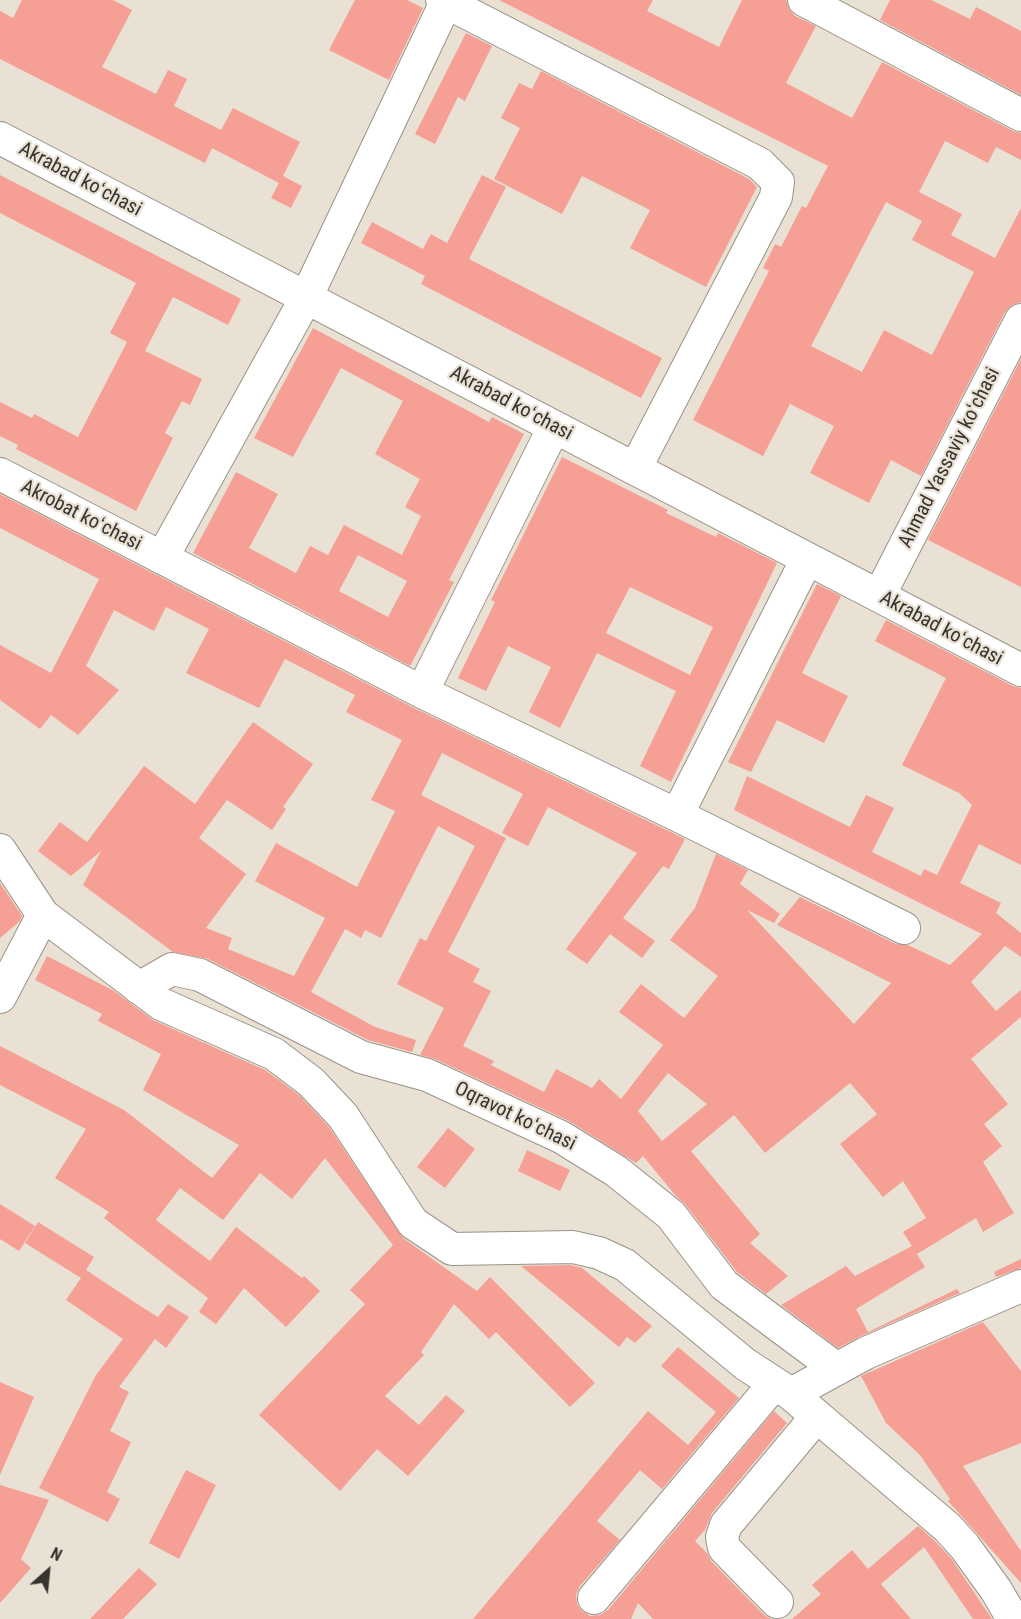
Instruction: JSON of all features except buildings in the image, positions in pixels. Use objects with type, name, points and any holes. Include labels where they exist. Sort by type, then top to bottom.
[{"type":"street","points":[[804,0],[1021,115]]},
{"type":"street","points":[[162,558],[306,298],[445,1],[760,164],[778,182],[776,197],[635,469]]},
{"type":"street","name":"Akrabad koʻchasi","points":[[0,138],[1021,670]]},
{"type":"street","name":"Ahmad Yassaviy koʻchasi","points":[[879,596],[1021,320]]},
{"type":"street","points":[[422,692],[554,427]]},
{"type":"street","name":"Akrobat koʻchasi","points":[[0,474],[422,692],[678,815],[904,928]]},
{"type":"street","points":[[678,815],[807,559]]},
{"type":"street","points":[[0,850],[43,915],[139,988],[161,1004],[274,1054],[311,1082],[343,1116],[413,1223],[452,1249],[573,1247],[599,1252],[625,1265],[745,1364],[817,1416],[948,1528],[965,1547],[996,1590],[1013,1619]]},
{"type":"street","points":[[0,997],[43,915]]},
{"type":"street","name":"Oqravot koʻchasi","points":[[139,988],[172,969],[200,975],[361,1057],[427,1075],[561,1137],[616,1171],[670,1215],[724,1285],[837,1369]]},
{"type":"street","points":[[684,1313],[724,1285]]},
{"type":"street","points":[[594,1598],[782,1389],[837,1369],[866,1353],[1021,1286]]},
{"type":"street","points":[[777,1602],[724,1548],[722,1537],[726,1525],[817,1416]]}]
